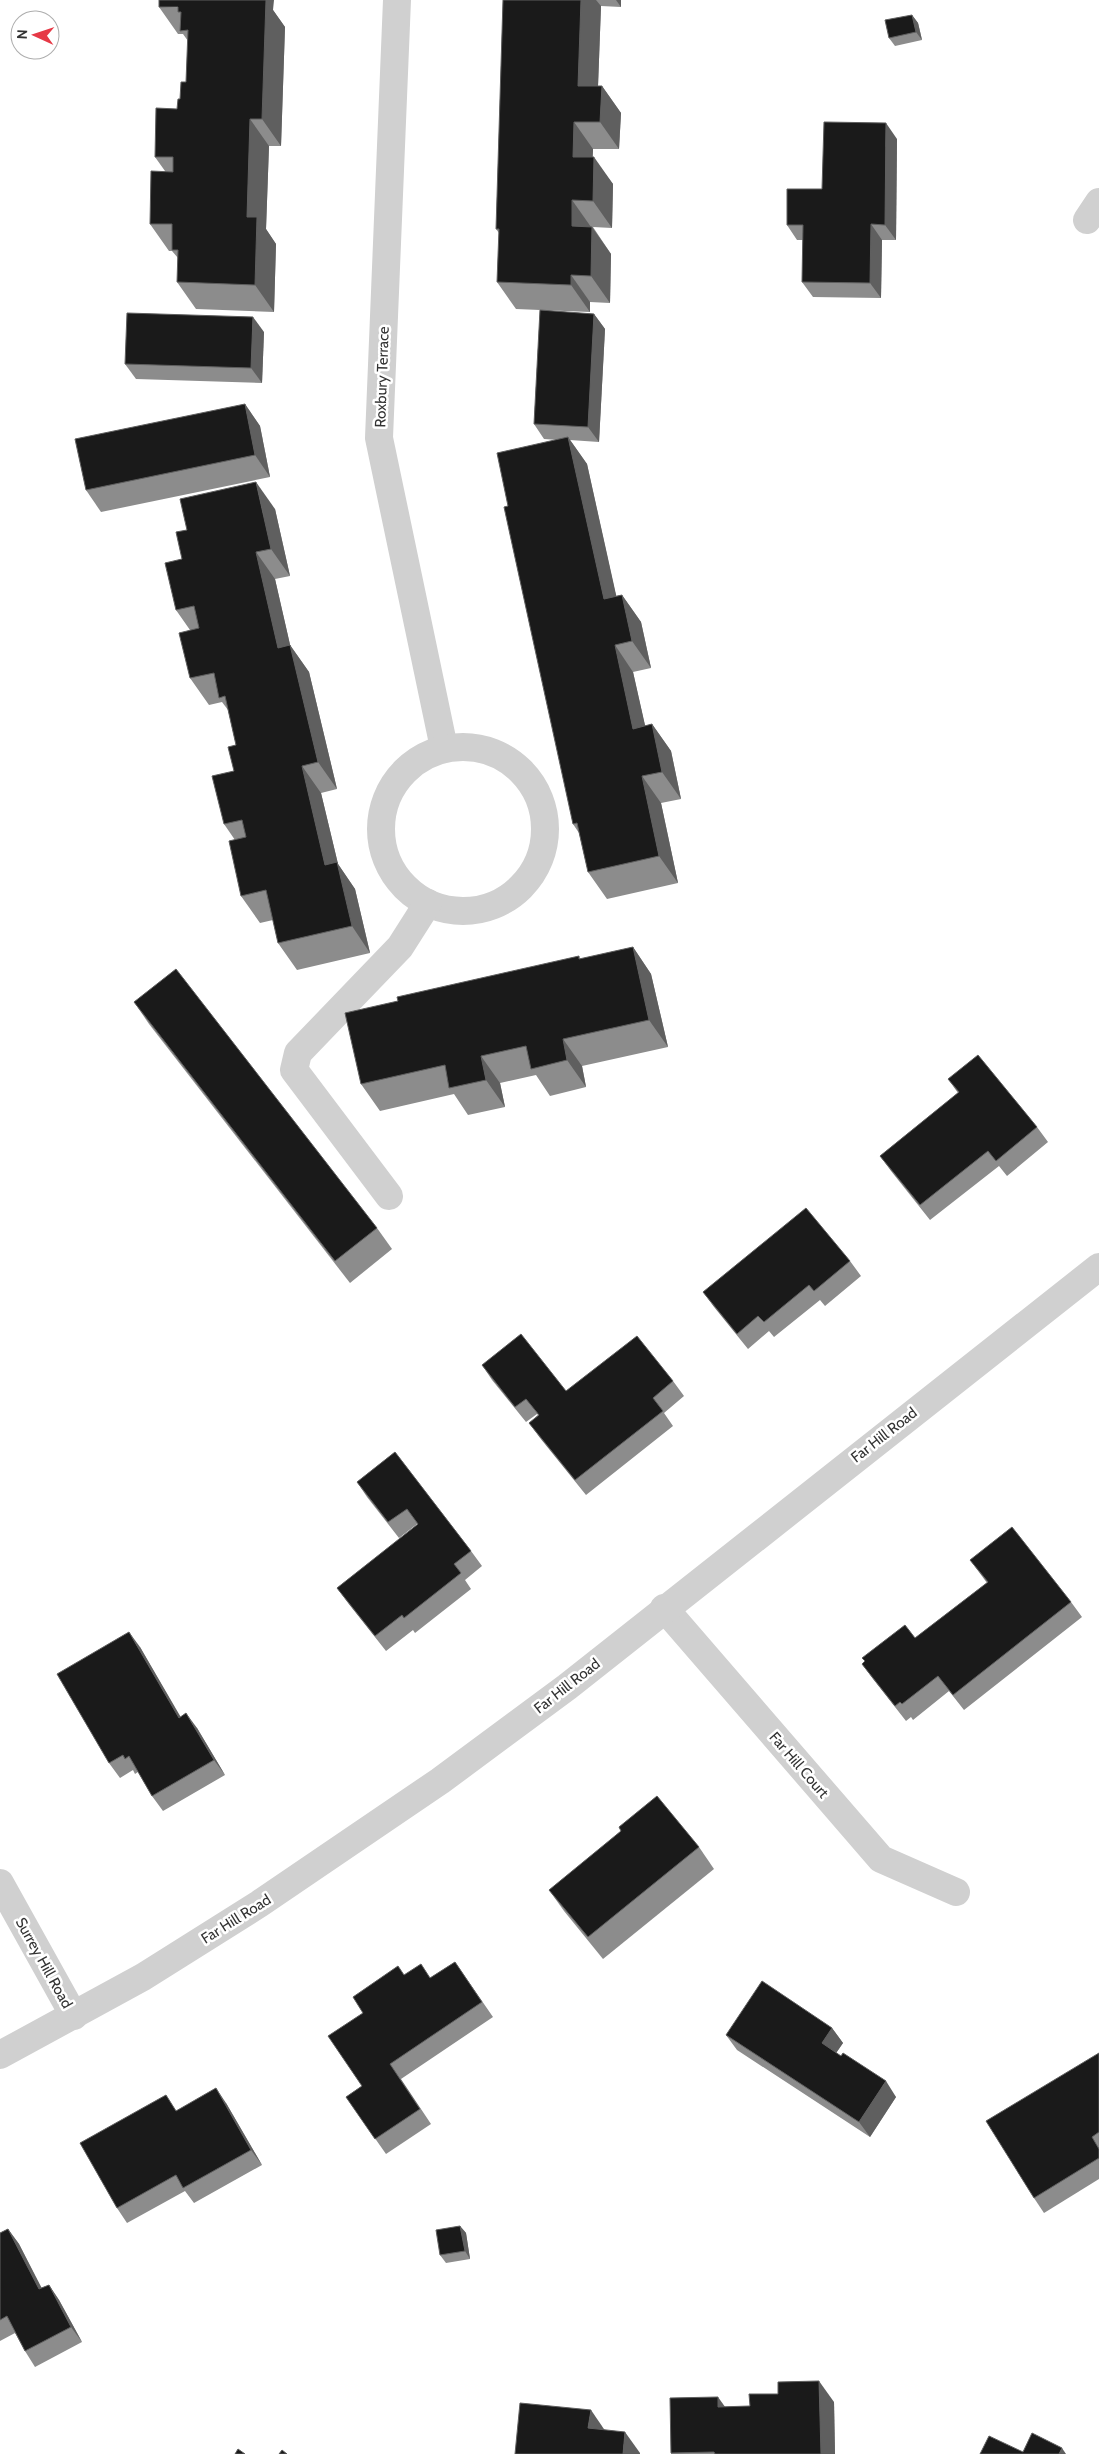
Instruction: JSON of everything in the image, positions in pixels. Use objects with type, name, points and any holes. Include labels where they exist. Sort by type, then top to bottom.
[{"type":"street","name":"Roxbury Terrace","points":[[396,0],[379,438],[444,748]]},
{"type":"street","points":[[471,746],[498,753],[520,768],[536,790],[546,816],[545,843],[536,869],[519,891],[496,906],[470,912],[442,910],[428,903],[418,898],[398,880],[385,856],[380,828],[385,801],[399,777],[419,759],[444,748],[471,746]]},
{"type":"street","points":[[389,1196],[294,1070],[298,1053],[400,947],[428,903]]},
{"type":"street","name":"Far Hill Road","points":[[0,2055],[160,1967],[358,1839],[512,1729],[1099,1267]]},
{"type":"street","name":"Far Hill Court","points":[[664,1608],[881,1859],[956,1892]]},
{"type":"street","name":"Surrey Hill Road","points":[[0,1883],[74,2016]]},
{"type":"building","points":[[159,0],[266,0],[262,119],[250,119],[247,217],[257,217],[255,285],[177,282],[178,250],[172,250],[172,224],[150,224],[151,171],[173,172],[173,157],[155,157],[156,108],[177,109],[178,99],[180,99],[181,82],[186,82],[188,30],[180,31],[181,12],[178,12],[178,7],[159,7]]},
{"type":"building","points":[[503,0],[581,0],[578,86],[602,86],[600,122],[574,122],[573,157],[594,157],[593,201],[572,200],[572,226],[592,227],[591,276],[571,275],[571,285],[497,282],[499,229],[496,229]]},
{"type":"building","points":[[912,15],[916,32],[889,38],[885,20]]},
{"type":"building","points":[[824,122],[886,123],[885,225],[871,224],[870,283],[802,282],[803,225],[787,225],[787,189],[822,189]]},
{"type":"building","points":[[540,310],[594,314],[588,427],[534,424]]},
{"type":"building","points":[[127,313],[253,317],[251,368],[125,364]]},
{"type":"building","points":[[245,404],[255,455],[86,490],[75,439]]},
{"type":"building","points":[[568,437],[604,599],[622,595],[632,641],[615,645],[633,729],[652,724],[662,772],[642,776],[659,856],[588,872],[577,823],[573,824],[504,507],[508,506],[497,453]]},
{"type":"building","points":[[256,482],[271,549],[256,552],[278,648],[290,645],[318,762],[302,766],[325,865],[337,862],[352,926],[278,943],[266,890],[241,896],[229,841],[246,837],[242,820],[224,824],[212,776],[234,771],[228,747],[236,745],[225,696],[219,698],[214,673],[190,678],[179,633],[199,628],[194,606],[176,610],[165,563],[182,559],[176,532],[187,530],[180,499]]},
{"type":"building","points":[[633,947],[649,1020],[563,1039],[567,1060],[531,1069],[526,1046],[481,1056],[486,1080],[449,1088],[445,1065],[361,1084],[345,1013],[398,1001],[397,997],[579,956],[579,959]]},
{"type":"building","points":[[176,969],[377,1228],[335,1261],[134,1002]]},
{"type":"building","points":[[978,1055],[1037,1127],[996,1161],[988,1151],[920,1205],[880,1156],[959,1092],[948,1079]]},
{"type":"building","points":[[806,1208],[850,1261],[814,1291],[809,1285],[764,1322],[758,1316],[737,1334],[703,1292]]},
{"type":"building","points":[[521,1334],[566,1391],[637,1336],[673,1381],[653,1398],[663,1411],[575,1480],[529,1423],[539,1415],[526,1399],[515,1407],[482,1365]]},
{"type":"building","points":[[395,1452],[471,1551],[454,1564],[461,1573],[404,1618],[402,1615],[375,1636],[337,1588],[418,1524],[407,1509],[388,1522],[357,1482]]},
{"type":"building","points":[[1012,1527],[1071,1602],[953,1695],[938,1676],[902,1704],[900,1702],[895,1706],[862,1664],[865,1661],[862,1658],[905,1625],[915,1638],[988,1582],[970,1560]]},
{"type":"building","points":[[129,1632],[179,1718],[186,1713],[214,1760],[152,1796],[129,1756],[125,1759],[123,1755],[109,1763],[57,1674]]},
{"type":"building","points":[[657,1796],[699,1847],[588,1937],[549,1890],[621,1831],[619,1827]]},
{"type":"building","points":[[455,1962],[482,2002],[390,2064],[420,2109],[375,2139],[346,2097],[362,2086],[328,2036],[363,2013],[353,1997],[398,1966],[404,1975],[421,1964],[430,1978]]},
{"type":"building","points":[[762,1981],[832,2028],[822,2043],[841,2056],[843,2053],[886,2081],[859,2122],[726,2035]]},
{"type":"building","points":[[1099,2053],[1099,2132],[1092,2137],[1099,2149],[1099,2158],[1034,2198],[986,2121]]},
{"type":"building","points":[[216,2088],[251,2150],[183,2188],[176,2175],[117,2208],[80,2143],[166,2095],[176,2111]]},
{"type":"building","points":[[460,2226],[465,2251],[440,2255],[436,2230]]},
{"type":"building","points":[[8,2229],[39,2289],[49,2285],[71,2327],[25,2351],[7,2316],[0,2320],[0,2233]]},
{"type":"building","points":[[819,2381],[821,2454],[671,2453],[670,2398],[718,2397],[718,2407],[750,2406],[749,2394],[778,2394],[778,2382]]},
{"type":"building","points":[[520,2403],[591,2410],[588,2428],[625,2432],[623,2454],[515,2454]]},
{"type":"building","points":[[1032,2433],[1062,2448],[1059,2454],[980,2454],[989,2436],[1023,2452]]},
{"type":"building","points":[[238,2449],[245,2454],[235,2454]]},
{"type":"building","points":[[282,2450],[287,2454],[279,2454]]}]
